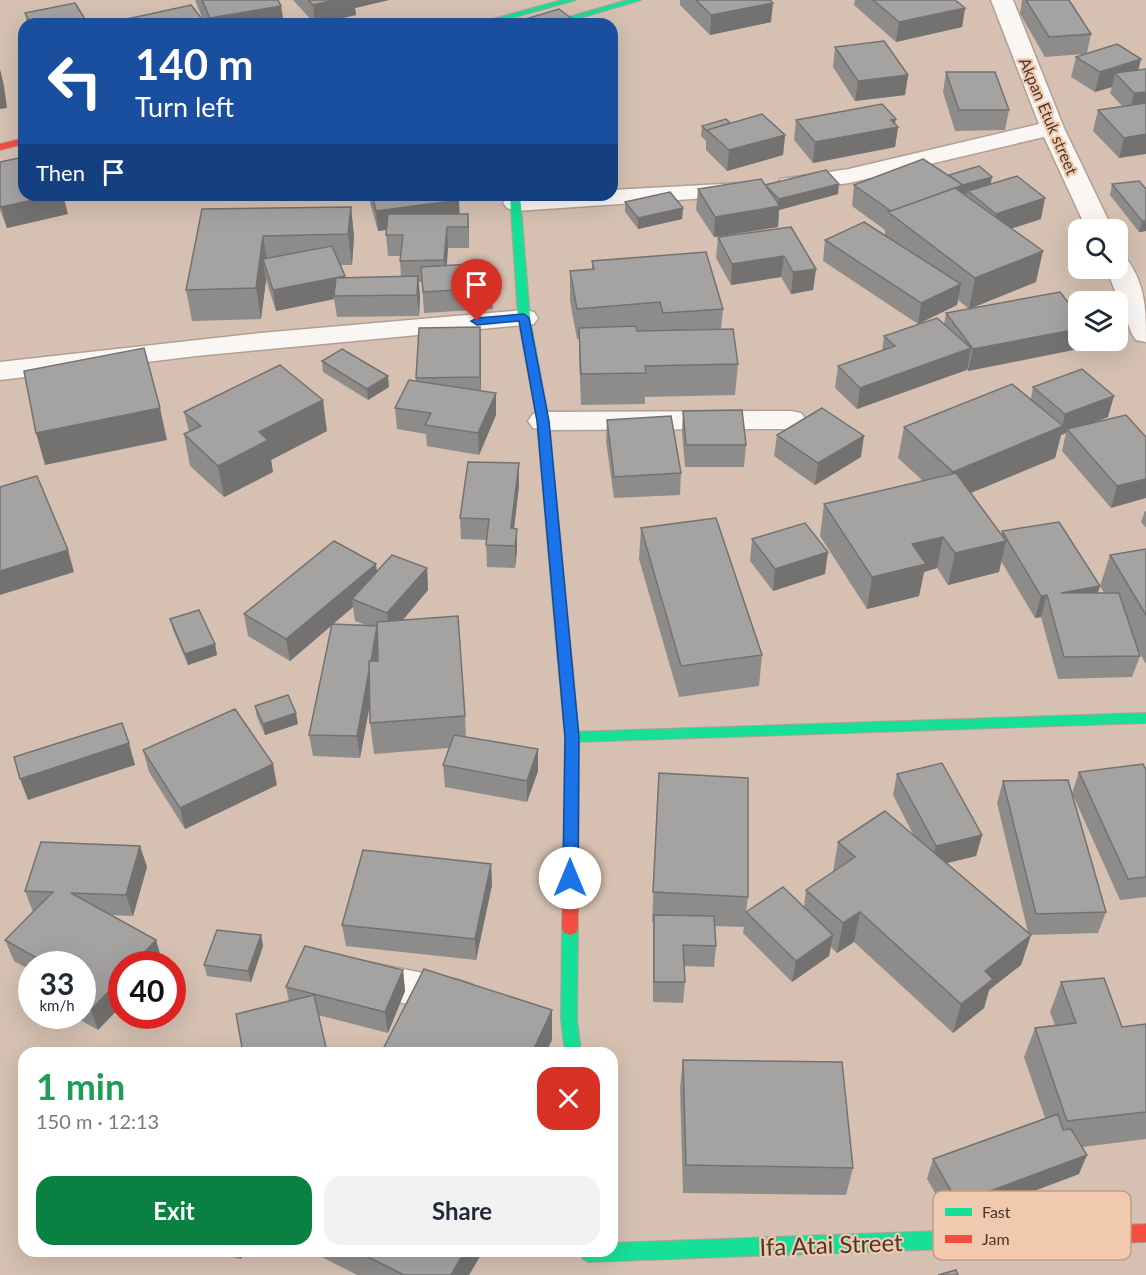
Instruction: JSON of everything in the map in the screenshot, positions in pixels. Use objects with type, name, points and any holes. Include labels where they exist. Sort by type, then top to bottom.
[{"type":"street","points":[[502,18],[572,0]]},
{"type":"street","points":[[570,18],[637,0]]},
{"type":"street","name":"Akpan Etuk street","points":[[1002,0],[1052,128],[1095,219]]},
{"type":"street","points":[[618,196],[726,192],[849,176],[1052,128]]},
{"type":"street","points":[[0,147],[18,142]]},
{"type":"street","points":[[515,201],[524,318],[543,421],[572,737],[559,1028]]},
{"type":"street","points":[[1129,275],[1146,334]]},
{"type":"street","points":[[0,371],[154,350],[524,318]]},
{"type":"street","points":[[543,421],[791,420]]},
{"type":"street","points":[[572,737],[1146,718]]},
{"type":"street","points":[[330,971],[489,1003]]},
{"type":"street","name":"Ifa Atai Street","points":[[1131,1234],[1146,1233]]},
{"type":"street","name":"Ifa Atai Street","points":[[589,1260],[933,1243]]},
{"type":"building","points":[[202,0],[278,0],[281,6],[210,18]]},
{"type":"building","points":[[308,0],[335,0],[313,5]]},
{"type":"building","points":[[696,0],[770,0],[773,3],[711,15]]},
{"type":"building","points":[[873,0],[955,0],[965,8],[899,22]]},
{"type":"building","points":[[1026,0],[1069,0],[1091,34],[1049,37]]},
{"type":"building","points":[[75,3],[84,18],[28,18],[25,13]]},
{"type":"building","points":[[191,5],[201,18],[132,18]]},
{"type":"building","points":[[559,9],[571,18],[529,18]]},
{"type":"building","points":[[884,41],[908,75],[858,81],[835,47]]},
{"type":"building","points":[[1117,44],[1141,59],[1100,72],[1076,57]]},
{"type":"building","points":[[1146,69],[1146,92],[1134,93],[1115,73]]},
{"type":"building","points":[[946,72],[995,72],[1009,110],[959,110]]},
{"type":"building","points":[[1146,103],[1146,134],[1124,138],[1098,110]]},
{"type":"building","points":[[882,104],[896,119],[891,120],[898,127],[815,142],[796,120]]},
{"type":"building","points":[[762,114],[785,135],[729,150],[707,130]]},
{"type":"building","points":[[726,119],[730,123],[707,131],[702,126]]},
{"type":"building","points":[[18,158],[18,201],[28,201],[1,207],[0,162]]},
{"type":"building","points":[[923,159],[963,185],[891,211],[854,185]]},
{"type":"building","points":[[979,166],[992,177],[963,185],[949,175]]},
{"type":"building","points":[[826,170],[839,184],[779,199],[765,185]]},
{"type":"building","points":[[1017,176],[1045,198],[996,214],[968,191]]},
{"type":"building","points":[[761,179],[780,206],[715,217],[698,189]]},
{"type":"building","points":[[1139,181],[1146,189],[1146,221],[1142,221],[1112,184]]},
{"type":"building","points":[[955,188],[1043,251],[975,278],[888,212]]},
{"type":"building","points":[[670,192],[683,208],[638,218],[625,202]]},
{"type":"building","points":[[374,201],[451,201],[376,211]]},
{"type":"building","points":[[351,207],[348,234],[263,236],[256,288],[186,290],[202,209]]},
{"type":"building","points":[[388,214],[468,214],[468,227],[447,227],[444,260],[400,261],[403,235],[386,235]]},
{"type":"building","points":[[864,222],[961,284],[921,303],[825,240]]},
{"type":"building","points":[[791,227],[816,269],[793,272],[784,256],[732,264],[718,237]]},
{"type":"building","points":[[332,246],[345,276],[273,290],[263,259]]},
{"type":"building","points":[[706,252],[723,309],[663,313],[660,302],[577,309],[570,271],[594,269],[592,261]]},
{"type":"building","points":[[489,263],[492,288],[423,292],[421,267]]},
{"type":"building","points":[[418,276],[417,295],[334,296],[336,278]]},
{"type":"building","points":[[1060,292],[1068,302],[1068,331],[973,349],[946,313]]},
{"type":"building","points":[[937,318],[971,348],[860,388],[838,366],[895,346],[884,336]]},
{"type":"building","points":[[636,326],[637,331],[733,329],[738,364],[645,366],[646,373],[581,374],[579,328]]},
{"type":"building","points":[[480,327],[480,377],[416,378],[419,328]]},
{"type":"building","points":[[144,348],[160,408],[36,433],[24,371]]},
{"type":"building","points":[[342,349],[388,376],[367,389],[322,361]]},
{"type":"building","points":[[280,365],[323,400],[259,432],[268,440],[218,466],[184,434],[201,426],[184,412]]},
{"type":"building","points":[[1082,369],[1114,396],[1065,414],[1033,387]]},
{"type":"building","points":[[409,380],[496,393],[478,433],[425,425],[431,413],[395,408]]},
{"type":"building","points":[[1012,384],[1063,426],[953,472],[904,427]]},
{"type":"building","points":[[822,408],[864,436],[818,463],[777,435]]},
{"type":"building","points":[[742,410],[746,445],[686,445],[683,411]]},
{"type":"building","points":[[1126,415],[1146,437],[1146,479],[1117,486],[1067,429]]},
{"type":"building","points":[[671,416],[681,473],[614,477],[607,420]]},
{"type":"building","points":[[468,462],[519,463],[511,528],[517,529],[515,546],[486,545],[489,519],[460,518]]},
{"type":"building","points":[[956,473],[1006,541],[955,553],[943,537],[912,544],[926,564],[872,577],[824,504]]},
{"type":"building","points":[[37,476],[68,550],[0,571],[0,487]]},
{"type":"building","points":[[716,518],[762,655],[681,666],[641,528]]},
{"type":"building","points":[[1059,522],[1100,586],[1061,593],[1119,593],[1140,656],[1064,657],[1047,595],[1041,596],[1002,531]]},
{"type":"building","points":[[805,523],[828,552],[775,569],[752,539]]},
{"type":"building","points":[[334,541],[376,564],[286,639],[244,614]]},
{"type":"building","points":[[1146,549],[1146,615],[1110,555]]},
{"type":"building","points":[[392,555],[427,568],[387,613],[352,599]]},
{"type":"building","points":[[199,610],[215,644],[185,654],[170,619]]},
{"type":"building","points":[[458,616],[465,716],[370,723],[369,661],[378,661],[377,622]]},
{"type":"building","points":[[332,624],[377,626],[357,736],[309,735]]},
{"type":"building","points":[[288,695],[296,713],[263,724],[255,706]]},
{"type":"building","points":[[235,709],[273,764],[180,808],[143,750]]},
{"type":"building","points":[[122,723],[129,743],[20,779],[14,757]]},
{"type":"building","points":[[454,735],[538,749],[527,781],[443,765]]},
{"type":"building","points":[[942,763],[982,835],[936,846],[897,774]]},
{"type":"building","points":[[1143,764],[1146,770],[1146,877],[1128,879],[1079,772]]},
{"type":"building","points":[[659,773],[748,778],[748,897],[653,892]]},
{"type":"building","points":[[1068,780],[1106,912],[1036,914],[1003,781]]},
{"type":"building","points":[[885,811],[1031,935],[985,971],[993,979],[961,1004],[860,912],[843,923],[806,890],[855,857],[838,842]]},
{"type":"building","points":[[41,842],[140,846],[126,895],[71,893],[156,940],[145,951],[108,951],[108,992],[96,1005],[96,951],[24,951],[5,940],[53,892],[25,891]]},
{"type":"building","points":[[363,850],[491,864],[475,939],[342,925]]},
{"type":"building","points":[[783,887],[833,935],[796,961],[746,912]]},
{"type":"building","points":[[654,915],[714,916],[716,946],[683,945],[685,982],[654,982]]},
{"type":"building","points":[[217,930],[261,935],[248,971],[204,965]]},
{"type":"building","points":[[305,946],[403,970],[385,1012],[286,987]]},
{"type":"building","points":[[424,969],[552,1010],[535,1047],[384,1047]]},
{"type":"building","points":[[1104,978],[1122,1027],[1146,1024],[1146,1112],[1067,1121],[1035,1028],[1076,1023],[1061,982]]},
{"type":"building","points":[[314,995],[326,1047],[242,1047],[236,1014]]},
{"type":"building","points":[[683,1060],[842,1062],[853,1168],[686,1165]]},
{"type":"building","points":[[1058,1114],[1063,1130],[1071,1129],[1087,1155],[990,1191],[951,1191],[933,1159]]},
{"type":"building","points":[[368,1257],[462,1257],[451,1275],[404,1275]]},
{"type":"building","points":[[956,1270],[958,1275],[938,1275]]},
{"type":"traffic: fast","points":[[502,18],[572,0]]},
{"type":"traffic: fast","points":[[571,18],[637,0]]},
{"type":"traffic: fast","points":[[515,201],[524,318],[543,421],[563,641]]},
{"type":"traffic: fast","points":[[572,737],[1146,718]]},
{"type":"traffic: fast","points":[[570,928],[569,1019],[572,1047]]},
{"type":"traffic: fast","points":[[618,1252],[933,1240]]},
{"type":"traffic: jam","points":[[0,147],[18,142]]},
{"type":"traffic: jam","points":[[563,641],[572,737],[570,928]]},
{"type":"traffic: jam","points":[[1131,1234],[1146,1233]]},
{"type":"route","points":[[477,321],[524,318],[543,421],[572,737],[570,878]]}]
